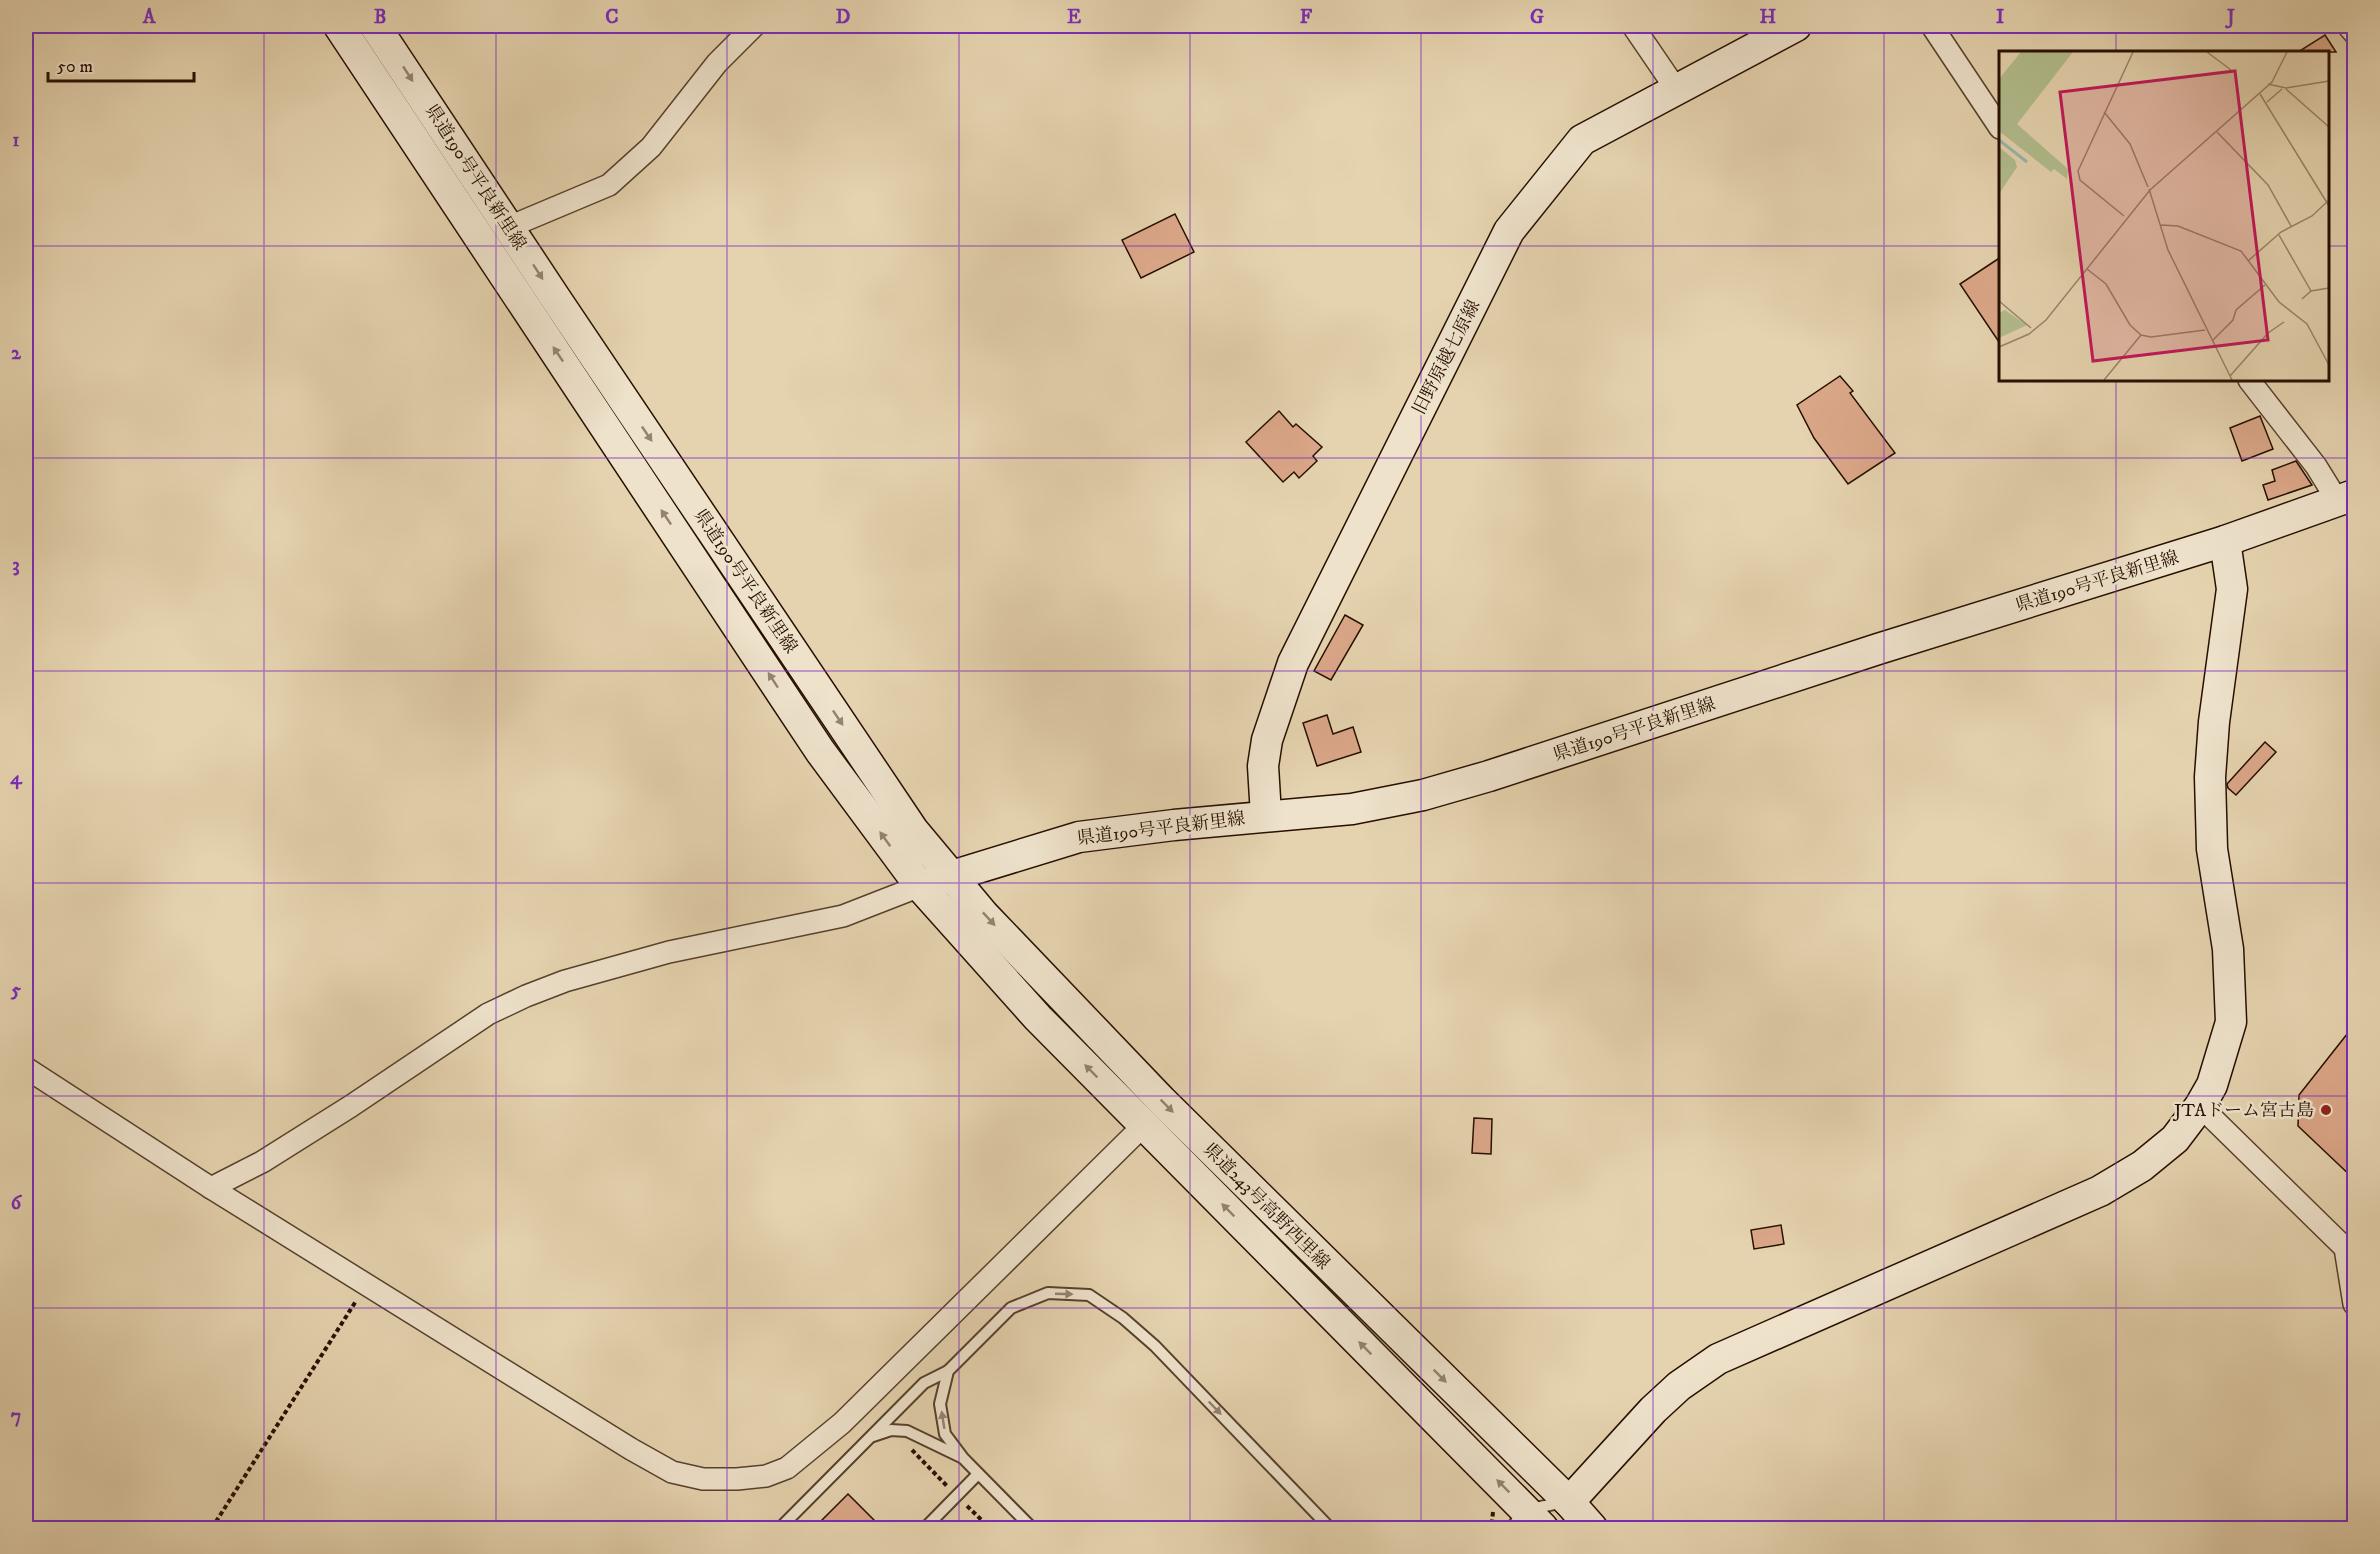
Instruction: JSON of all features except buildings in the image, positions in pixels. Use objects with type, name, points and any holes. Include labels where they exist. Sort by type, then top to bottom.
[{"type":"main road","name":"県道190号平良新里線","points":[[339,26],[820,751],[920,886]]},
{"type":"main road","name":"県道190号平良新里線","points":[[375,26],[913,830],[950,876],[1079,837],[1266,815],[1352,808],[1445,788],[2225,541],[2346,497]]},
{"type":"main road","name":"旧野原越七原線","points":[[1266,815],[1263,766],[1267,740],[1293,663],[1509,231],[1582,140],[1796,26]]},
{"type":"main road","points":[[1545,1518],[1679,1386],[1718,1359],[2100,1191],[2142,1166],[2175,1139],[2200,1106],[2212,1085],[2231,1022],[2228,949],[2212,849],[2210,777],[2214,722],[2232,589],[2225,541]]},
{"type":"main road","points":[[920,886],[950,876]]},
{"type":"main road","name":"県道243号高野西里線","points":[[950,876],[1162,1101],[1545,1518]]},
{"type":"main road","name":"県道243号高野西里線","points":[[920,886],[1038,1018],[1545,1518],[1592,1528]]},
{"type":"street","points":[[509,227],[609,185],[651,147],[717,63],[754,26]]},
{"type":"street","points":[[1633,26],[1676,89]]},
{"type":"street","points":[[1932,26],[1999,125]]},
{"type":"street","points":[[2348,26],[2355,33]]},
{"type":"street","points":[[2250,381],[2316,466],[2346,497]]},
{"type":"street","points":[[211,1188],[262,1162],[351,1106],[488,1014],[526,996],[565,981],[669,952],[843,916],[920,886]]},
{"type":"street","points":[[26,1068],[211,1188],[631,1449],[672,1472],[703,1479],[766,1476],[787,1468],[842,1423],[1144,1125]]},
{"type":"street","points":[[2200,1106],[2345,1248],[2355,1304]]},
{"type":"lane","points":[[780,1528],[924,1383],[948,1371],[1011,1308],[1048,1293],[1089,1295],[1123,1318],[1155,1346],[1330,1528]]},
{"type":"lane","points":[[948,1371],[940,1404],[945,1434],[963,1458],[1032,1528]]},
{"type":"lane","points":[[870,1438],[891,1430],[907,1431],[963,1458]]},
{"type":"lane","points":[[925,1528],[978,1474]]},
{"type":"path","points":[[212,1528],[366,1284]]},
{"type":"path","points":[[891,1430],[990,1528]]},
{"type":"place","name":"JTAドーム宮古島","points":[[2326,1110]]}]
